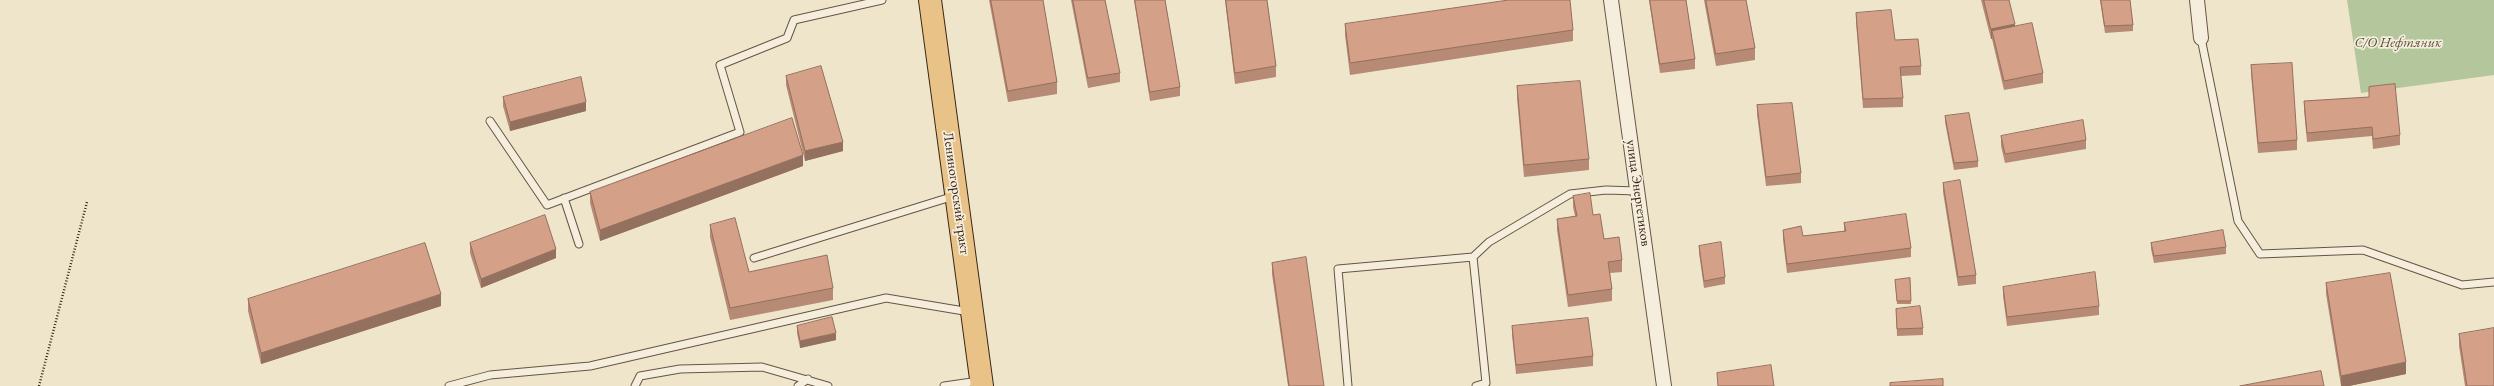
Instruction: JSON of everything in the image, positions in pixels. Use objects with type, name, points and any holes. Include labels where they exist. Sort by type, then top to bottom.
[{"type":"main road","name":"Лениногорский тракт","points":[[930,0],[981,384]]},
{"type":"street","name":"улица Энергетиков","points":[[1611,0],[1664,386]]},
{"type":"street","points":[[2197,0],[2201,38]]},
{"type":"lane","points":[[490,121],[547,205],[740,132],[720,65],[787,38],[794,20],[882,0]]},
{"type":"lane","points":[[2201,38],[2238,220],[2260,254],[2363,250],[2462,285],[2494,282]]},
{"type":"lane","points":[[1348,386],[1338,269],[1473,257],[1489,242],[1570,194],[1606,190],[1637,191]]},
{"type":"lane","points":[[754,258],[956,195]]},
{"type":"lane","points":[[564,198],[579,244]]},
{"type":"lane","points":[[1473,257],[1486,383],[1476,386]]},
{"type":"lane","points":[[449,386],[490,375],[590,366],[886,298],[972,313]]},
{"type":"lane","points":[[635,386],[640,376],[680,369],[762,367],[828,386]]},
{"type":"lane","points":[[798,386],[808,379]]},
{"type":"lane","points":[[944,386],[981,384]]},
{"type":"path","points":[[39,386],[87,202]]},
{"type":"green space","name":"С/О Нефтяник","points":[[2347,0],[2494,0],[2494,75],[2361,93]]},
{"type":"building","points":[[991,0],[1043,0],[1057,82],[1008,91]]},
{"type":"building","points":[[1073,0],[1105,0],[1120,73],[1088,78]]},
{"type":"building","points":[[1135,0],[1165,0],[1180,87],[1150,92]]},
{"type":"building","points":[[1226,0],[1267,0],[1276,66],[1235,73]]},
{"type":"building","points":[[1509,0],[1570,0],[1573,30],[1350,63],[1345,24]]},
{"type":"building","points":[[1650,0],[1686,0],[1695,59],[1660,64]]},
{"type":"building","points":[[1706,0],[1746,0],[1755,48],[1716,54]]},
{"type":"building","points":[[1984,0],[2009,0],[2015,24],[1991,29]]},
{"type":"building","points":[[2101,0],[2130,0],[2133,25],[2105,26]]},
{"type":"building","points":[[1891,10],[1895,40],[1918,39],[1921,66],[1900,67],[1903,98],[1863,99],[1856,13]]},
{"type":"building","points":[[2032,23],[2043,73],[2004,81],[1992,31]]},
{"type":"building","points":[[2292,63],[2297,140],[2258,143],[2251,65]]},
{"type":"building","points":[[821,66],[843,142],[805,151],[786,76]]},
{"type":"building","points":[[581,77],[586,102],[510,122],[503,97]]},
{"type":"building","points":[[1580,81],[1589,159],[1524,165],[1517,86]]},
{"type":"building","points":[[2395,84],[2400,135],[2373,139],[2372,127],[2307,133],[2304,101],[2369,97],[2369,87]]},
{"type":"building","points":[[1792,103],[1801,173],[1766,177],[1757,105]]},
{"type":"building","points":[[1969,113],[1978,161],[1954,163],[1945,116]]},
{"type":"building","points":[[792,118],[803,155],[600,230],[590,192]]},
{"type":"building","points":[[2083,120],[2086,140],[2005,154],[2001,136]]},
{"type":"building","points":[[1960,180],[1976,275],[1958,277],[1943,183]]},
{"type":"building","points":[[1590,193],[1593,215],[1600,214],[1604,239],[1619,237],[1622,260],[1608,262],[1612,289],[1568,295],[1557,219],[1577,216],[1573,196]]},
{"type":"building","points":[[1906,214],[1911,248],[1787,264],[1783,230],[1801,226],[1803,236],[1846,231],[1844,223]]},
{"type":"building","points":[[545,215],[556,249],[481,279],[470,243]]},
{"type":"building","points":[[735,218],[749,272],[827,255],[833,288],[730,308],[710,225]]},
{"type":"building","points":[[2223,230],[2226,247],[2154,256],[2151,243]]},
{"type":"building","points":[[1721,242],[1725,277],[1704,281],[1699,246]]},
{"type":"building","points":[[425,243],[441,294],[261,353],[248,299]]},
{"type":"building","points":[[1306,257],[1324,386],[1289,386],[1272,263]]},
{"type":"building","points":[[2095,272],[2099,306],[2007,317],[2003,287]]},
{"type":"building","points":[[2390,273],[2406,362],[2341,376],[2326,283]]},
{"type":"building","points":[[1910,278],[1911,301],[1897,301],[1895,280]]},
{"type":"building","points":[[1920,306],[1923,328],[1897,329],[1896,309]]},
{"type":"building","points":[[832,317],[836,333],[800,341],[797,326]]},
{"type":"building","points":[[1588,318],[1593,356],[1516,365],[1512,326]]},
{"type":"building","points":[[2494,328],[2494,386],[2467,386],[2459,334]]},
{"type":"building","points":[[1771,365],[1774,386],[1718,386],[1717,373]]},
{"type":"building","points":[[2321,371],[2324,386],[2240,386]]},
{"type":"building","points":[[1943,379],[1943,386],[1890,386],[1890,383]]}]
